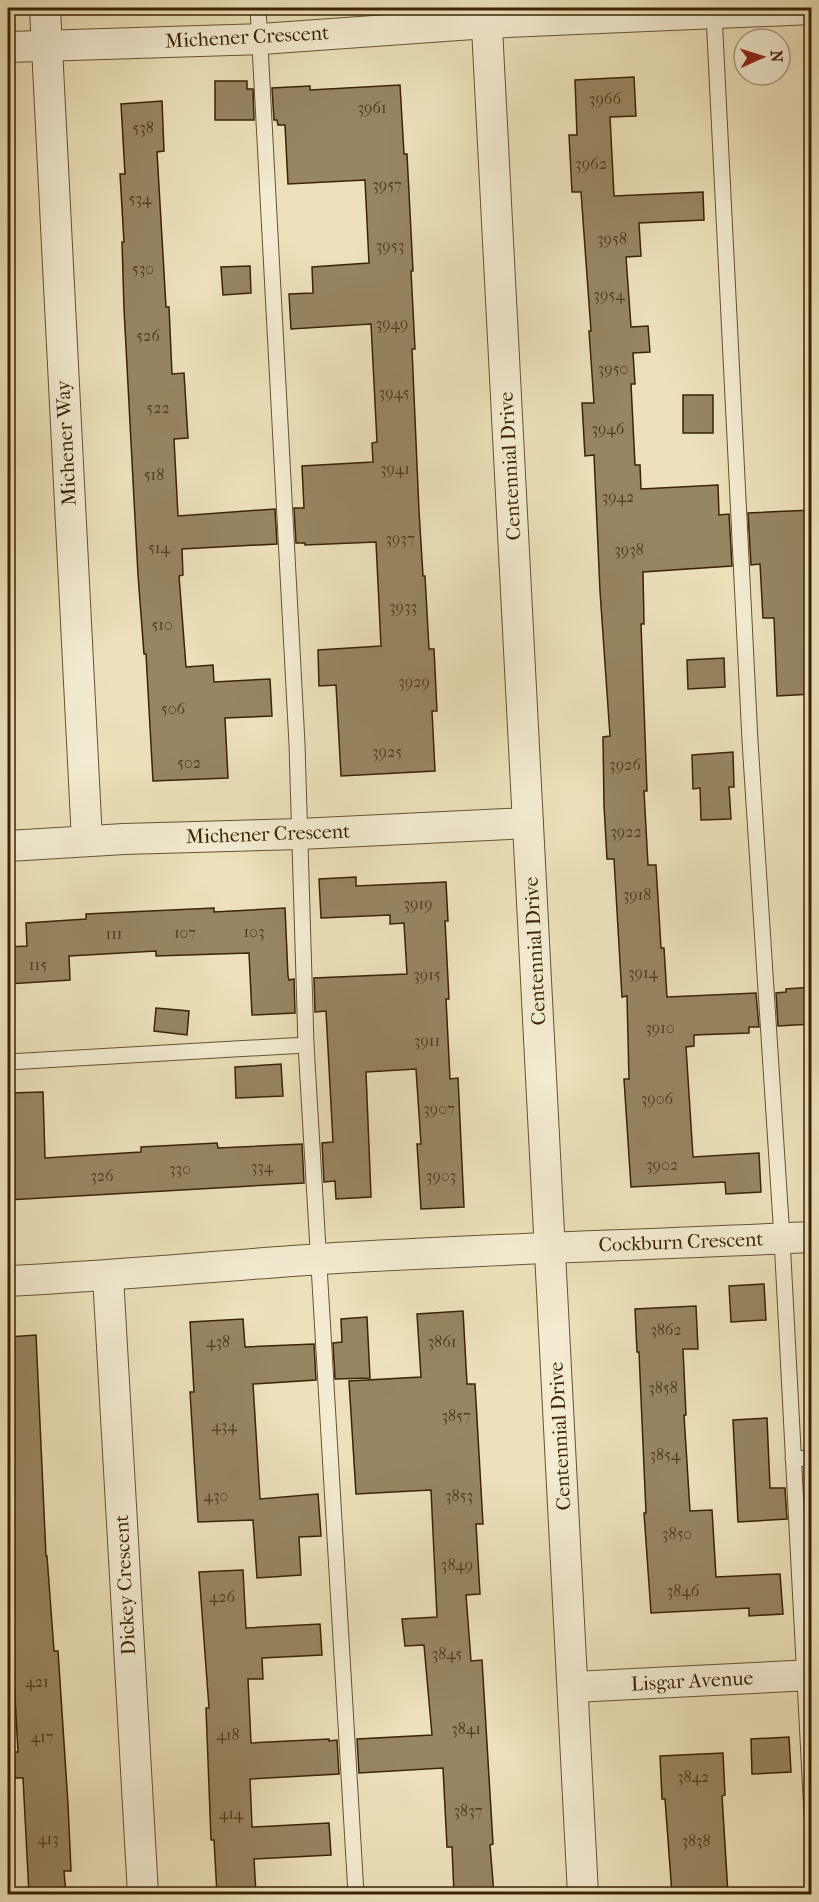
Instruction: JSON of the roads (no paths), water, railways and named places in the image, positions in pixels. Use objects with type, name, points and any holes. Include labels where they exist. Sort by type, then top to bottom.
[{"type":"street","name":"Michener Way","points":[[45,8],[87,841]]},
{"type":"street","points":[[486,15],[714,15],[812,9]]},
{"type":"street","name":"Michener Crescent","points":[[8,47],[261,39],[486,15]]},
{"type":"street","name":"Centennial Drive","points":[[486,15],[583,1894]]},
{"type":"street","name":"Michener Crescent","points":[[8,846],[528,823]]},
{"type":"street","name":"Cockburn Crescent","points":[[551,1248],[812,1237]]},
{"type":"street","points":[[8,1281],[108,1276],[319,1259],[551,1248]]},
{"type":"street","name":"Dickey Crescent","points":[[108,1276],[143,1894]]},
{"type":"street","name":"Lisgar Avenue","points":[[573,1687],[808,1675]]},
{"type":"lane","points":[[258,8],[297,744],[306,1046],[356,1894]]},
{"type":"lane","points":[[714,15],[750,741],[808,1675],[812,1815]]},
{"type":"lane","points":[[8,1062],[306,1046]]},
{"type":"lane","points":[[793,1459],[812,1458]]}]
